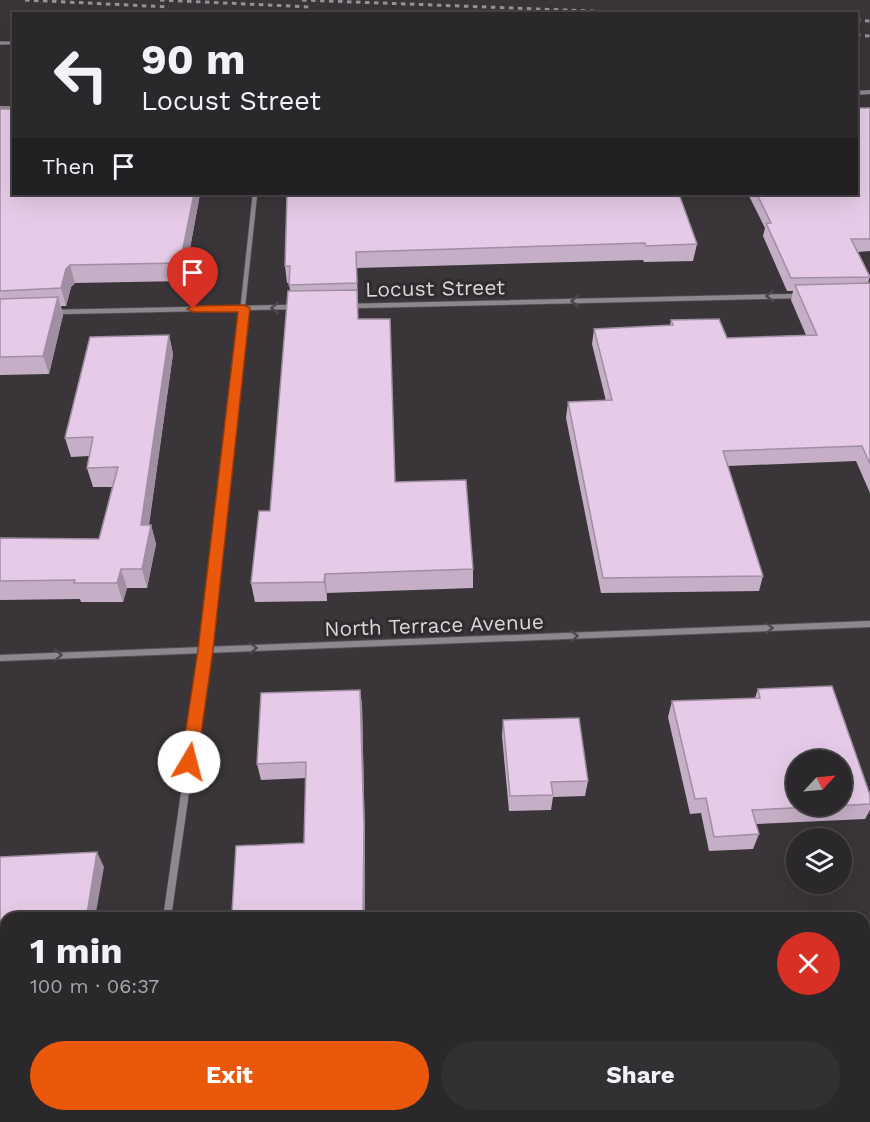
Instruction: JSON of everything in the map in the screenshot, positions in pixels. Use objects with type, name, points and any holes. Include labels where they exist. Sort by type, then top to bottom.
[{"type":"street","points":[[168,912],[206,650],[255,195]]},
{"type":"street","name":"Locust Street","points":[[343,306],[810,296]]},
{"type":"street","points":[[45,312],[295,307]]},
{"type":"street","name":"North Terrace Avenue","points":[[0,658],[870,624]]},
{"type":"building","points":[[858,108],[870,108],[870,239],[851,239],[870,277],[791,278],[766,223],[771,223],[757,195],[858,195]]},
{"type":"building","points":[[0,109],[12,109],[12,195],[194,195],[180,263],[70,265],[66,269],[61,288],[0,291]]},
{"type":"building","points":[[287,195],[679,195],[697,244],[646,246],[645,243],[356,252],[357,283],[289,285],[290,266],[285,266]]},
{"type":"building","points":[[870,283],[870,464],[862,446],[723,451],[763,576],[603,578],[568,402],[612,400],[594,329],[673,325],[671,320],[719,319],[727,338],[817,335],[795,285]]},
{"type":"building","points":[[357,290],[358,319],[390,319],[395,482],[466,480],[473,569],[325,574],[324,582],[251,583],[259,511],[270,511],[288,291]]},
{"type":"building","points":[[58,297],[43,356],[0,357],[0,299]]},
{"type":"building","points":[[169,335],[141,525],[151,525],[142,569],[121,569],[117,583],[74,583],[75,580],[0,581],[0,538],[99,539],[118,467],[87,468],[93,437],[65,438],[90,337]]},
{"type":"building","points":[[832,686],[870,795],[870,804],[852,805],[852,750],[786,750],[786,808],[752,810],[759,834],[714,837],[706,798],[695,799],[672,701],[760,698],[758,689]]},
{"type":"building","points":[[360,690],[364,827],[363,912],[232,912],[236,846],[304,843],[306,762],[257,764],[261,693]]},
{"type":"building","points":[[579,718],[588,781],[551,782],[553,795],[510,796],[503,720]]},
{"type":"building","points":[[97,852],[87,912],[0,912],[0,857]]},
{"type":"railway","points":[[25,0],[169,7]]},
{"type":"railway","points":[[160,0],[311,7]]},
{"type":"railway","points":[[302,0],[617,12]]},
{"type":"railway","points":[[858,20],[870,21]]},
{"type":"railway","points":[[858,35],[870,36]]},
{"type":"route","points":[[189,762],[206,650],[244,308],[193,309]]}]
